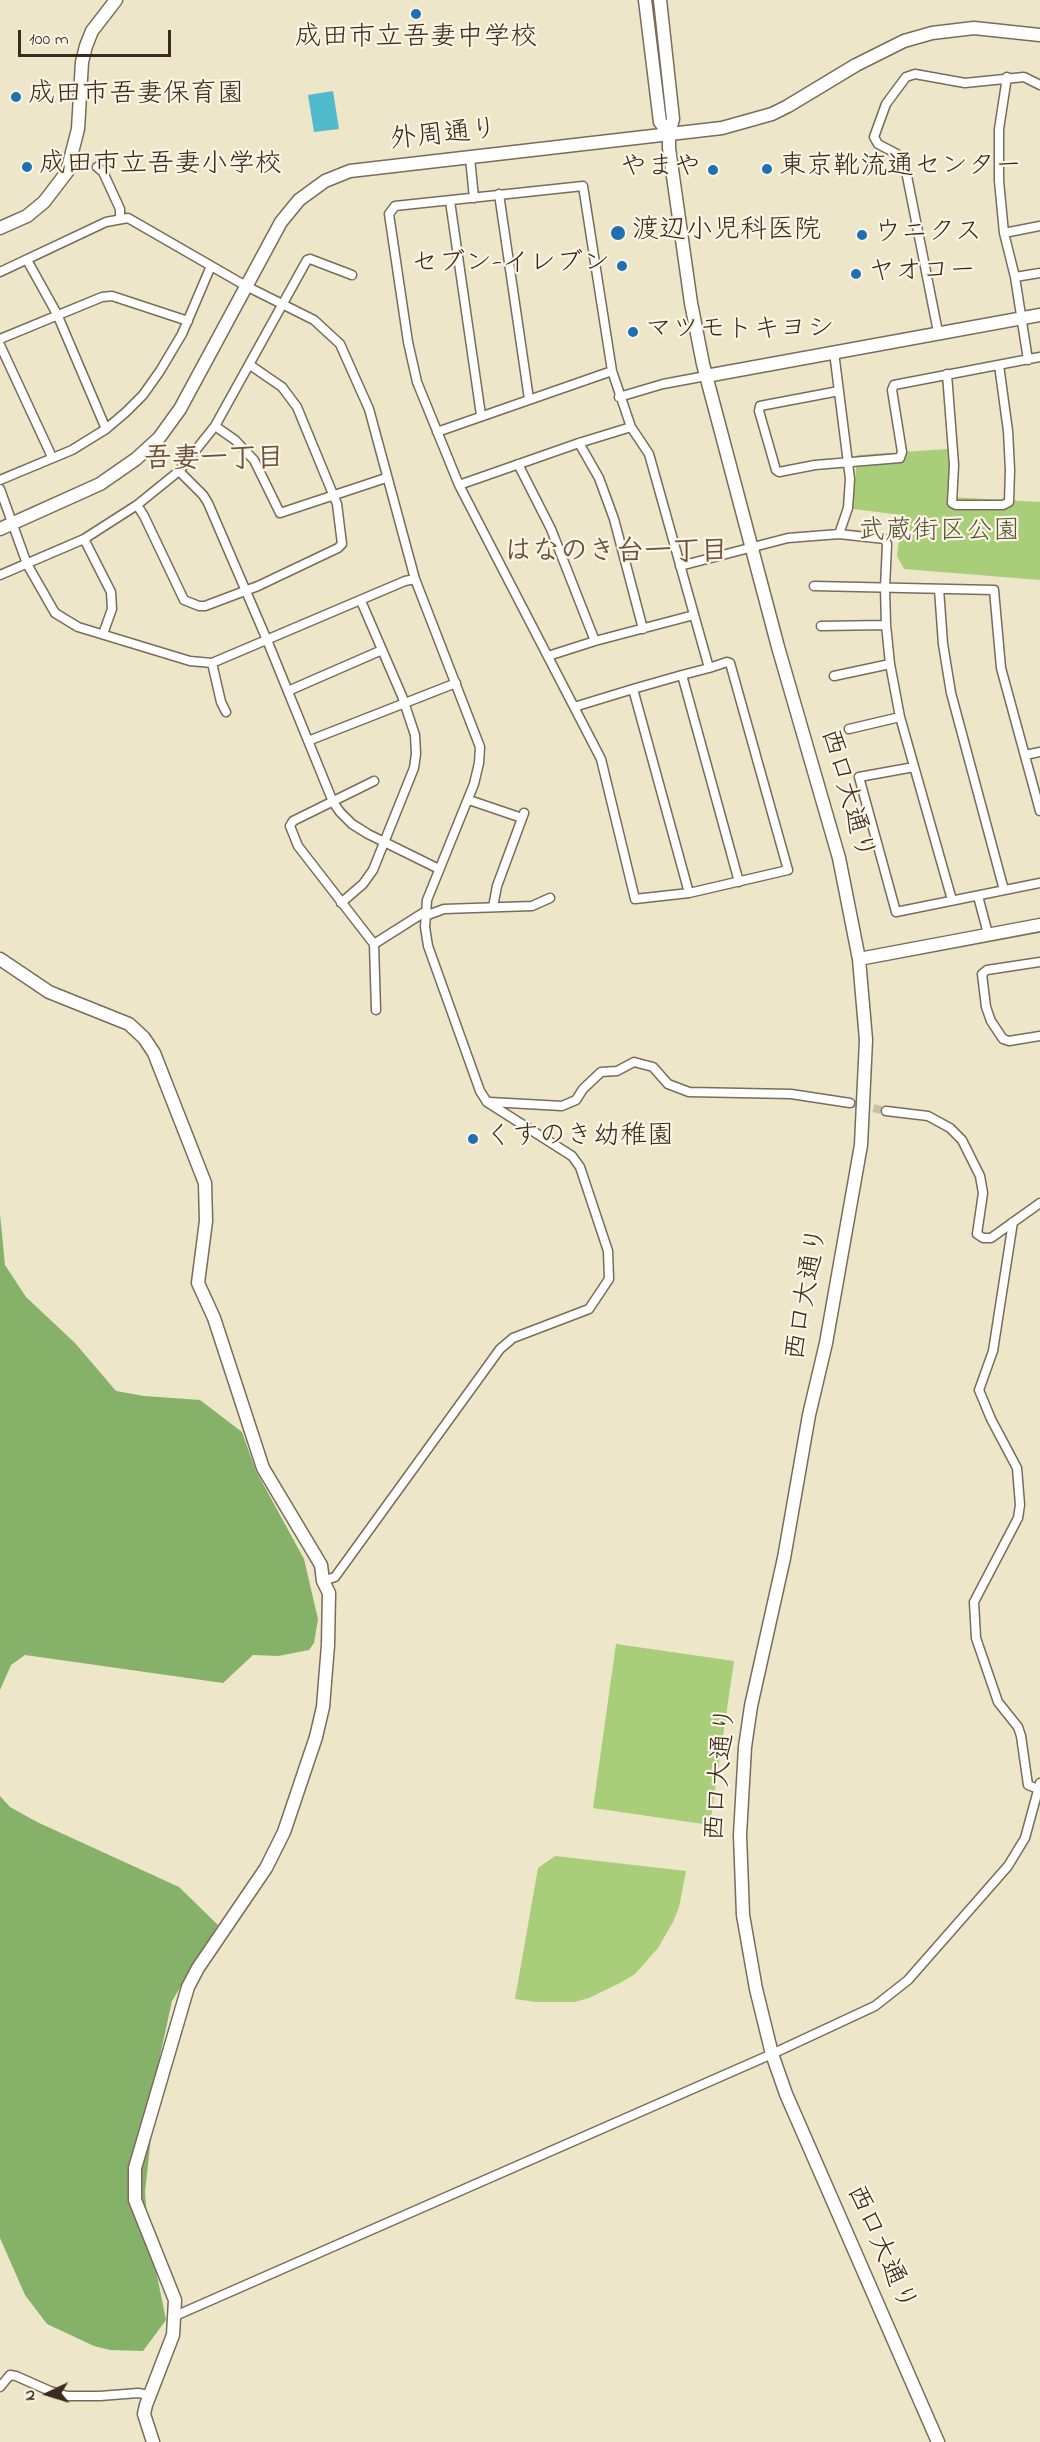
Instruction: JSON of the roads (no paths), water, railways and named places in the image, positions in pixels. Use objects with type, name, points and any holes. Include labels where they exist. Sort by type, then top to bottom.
[{"type":"street","points":[[0,228],[27,216],[44,202],[68,172],[78,129],[82,62],[86,46],[97,24],[116,0]]},
{"type":"street","name":"西口大通り","points":[[645,0],[660,122],[669,134]]},
{"type":"street","name":"西口大通り","points":[[660,0],[673,119],[669,134],[683,257],[706,376],[781,658],[839,858],[859,959],[866,1040],[861,1145],[826,1343],[809,1415],[784,1558],[751,1706],[740,1798],[740,1870],[745,1926],[756,1989],[772,2054],[803,2136],[938,2442]]},
{"type":"street","name":"外周通り","points":[[0,529],[100,484],[136,459],[159,438],[180,409],[281,222],[299,200],[325,181],[350,171],[722,128],[772,114],[873,56],[904,41],[932,33],[974,28],[1040,34]]},
{"type":"street","points":[[938,332],[905,166],[897,154],[878,144],[874,137],[886,104],[906,77],[915,74],[965,83],[1024,77],[1040,85]]},
{"type":"street","points":[[1008,77],[999,129],[999,181],[1004,233],[1015,277],[1028,360]]},
{"type":"street","points":[[470,158],[474,198]]},
{"type":"street","points":[[97,167],[103,172],[120,209],[120,218]]},
{"type":"street","points":[[574,707],[730,663],[788,870],[689,893],[635,899],[601,759],[574,707],[548,656],[459,485],[417,382],[408,342],[389,214],[395,206],[580,185],[585,189],[612,370],[619,398],[631,427],[649,454],[709,668]]},
{"type":"street","points":[[499,194],[529,399]]},
{"type":"street","points":[[450,201],[481,415]]},
{"type":"street","points":[[0,272],[106,222],[128,218],[246,286],[314,320],[340,344],[369,409],[415,579],[480,747],[478,772],[469,800],[427,900],[425,916],[428,946],[480,1091],[488,1102],[572,1156],[580,1167],[608,1251],[609,1279],[590,1309],[513,1338],[500,1348],[335,1577],[323,1581]]},
{"type":"street","points":[[1004,233],[1040,226]]},
{"type":"street","points":[[0,575],[84,539],[137,505],[179,471],[215,426],[307,260],[310,259],[352,274]]},
{"type":"street","points":[[27,260],[57,314],[106,429]]},
{"type":"street","points":[[0,480],[72,450],[106,429],[143,394],[160,371],[188,321],[211,266]]},
{"type":"street","points":[[1015,277],[1040,273]]},
{"type":"street","points":[[0,339],[57,314],[102,297],[112,296],[188,321]]},
{"type":"street","points":[[619,398],[663,384],[1040,315]]},
{"type":"street","points":[[0,345],[52,457]]},
{"type":"street","points":[[834,352],[850,479],[848,508],[839,534]]},
{"type":"street","points":[[839,391],[760,405],[759,411],[776,470],[779,472],[815,465],[900,458],[902,452],[892,390],[894,385],[1040,357]]},
{"type":"street","points":[[137,505],[187,603],[205,606],[338,548],[343,539],[337,504],[294,402],[282,387],[250,365]]},
{"type":"street","points":[[947,374],[954,465],[952,503],[956,505],[1003,505],[1009,502],[1010,470],[999,365]]},
{"type":"street","points":[[437,432],[612,370]]},
{"type":"street","points":[[215,426],[235,440],[254,460],[280,513],[386,478]]},
{"type":"street","points":[[459,485],[631,427]]},
{"type":"street","points":[[579,443],[599,478],[614,519],[643,629]]},
{"type":"street","points":[[518,464],[551,529],[595,641]]},
{"type":"street","points":[[179,471],[203,495],[208,504],[267,640],[333,802],[352,824],[439,870]]},
{"type":"street","points":[[0,489],[27,564],[55,613],[68,622],[178,658],[212,663],[405,581],[415,579]]},
{"type":"street","points":[[680,566],[788,538],[839,534],[885,538],[887,544],[886,625],[890,664],[900,717],[952,900]]},
{"type":"street","points":[[84,539],[111,592],[112,609],[103,634]]},
{"type":"street","points":[[814,586],[994,590],[1001,668],[1040,811]]},
{"type":"street","points":[[939,589],[943,644],[951,693],[1004,890]]},
{"type":"street","points":[[340,903],[368,878],[416,762],[415,735],[404,702],[361,601]]},
{"type":"street","points":[[548,656],[694,615]]},
{"type":"street","points":[[821,626],[886,625]]},
{"type":"street","points":[[288,691],[382,650]]},
{"type":"street","points":[[212,663],[221,702],[226,712]]},
{"type":"street","points":[[834,676],[890,664]]},
{"type":"street","points":[[682,675],[739,882]]},
{"type":"street","points":[[308,741],[456,683]]},
{"type":"street","points":[[633,689],[689,893]]},
{"type":"street","points":[[849,729],[900,717]]},
{"type":"street","points":[[1025,755],[1040,752]]},
{"type":"street","points":[[914,767],[859,777],[896,912],[1040,883]]},
{"type":"street","points":[[374,781],[293,821],[290,826],[298,846],[374,944],[376,1011]]},
{"type":"street","points":[[469,800],[523,815],[493,898],[493,907]]},
{"type":"street","points":[[978,896],[988,934]]},
{"type":"street","points":[[374,944],[423,913],[425,916],[444,909],[532,906],[550,898]]},
{"type":"street","points":[[859,959],[1040,925]]},
{"type":"street","points":[[0,959],[49,992],[129,1024],[144,1038],[154,1053],[205,1183],[206,1221],[198,1283],[214,1318],[263,1468],[315,1552],[321,1565],[323,1581],[329,1593],[323,1707],[316,1737],[284,1832],[266,1868],[198,1968],[188,1988],[135,2168],[135,2200],[175,2300],[173,2335],[144,2414],[153,2442]]},
{"type":"street","points":[[1040,962],[987,970],[982,974],[988,1014],[1003,1039],[1009,1041],[1040,1036]]},
{"type":"street","points":[[488,1102],[562,1106],[576,1100],[583,1089],[601,1072],[617,1071],[634,1062],[652,1067],[668,1084],[690,1092],[791,1094],[850,1103]]},
{"type":"street","points":[[886,1111],[928,1116],[950,1128],[963,1140],[976,1167],[982,1193],[977,1234],[983,1238],[992,1238],[1040,1203]]},
{"type":"street","points":[[175,2316],[772,2054],[875,2006],[908,1980],[1017,1855],[1025,1838],[1039,1786],[1028,1785],[1021,1737],[1017,1727],[998,1702],[976,1638],[974,1602],[1018,1518],[1020,1505],[1017,1468],[991,1419],[979,1390],[993,1351],[1013,1222]]},
{"type":"street","points":[[0,2387],[10,2375],[67,2396],[138,2393],[150,2396]]},
{"type":"water","points":[[333,91],[339,129],[314,132],[308,95]]},
{"type":"tunnel","points":[[850,1103],[886,1111]]},
{"type":"place","name":"成田市立吾妻中学校","points":[[416,14]]},
{"type":"place","name":"成田市吾妻保育園","points":[[16,97]]},
{"type":"place","name":"成田市立吾妻小学校","points":[[27,167]]},
{"type":"place","name":"東京靴流通センター","points":[[767,169]]},
{"type":"place","name":"やまや","points":[[713,170]]},
{"type":"place","name":"渡辺小児科医院","points":[[618,233]]},
{"type":"place","name":"ウニクス","points":[[862,235]]},
{"type":"place","name":"セブン-イレブン","points":[[622,266]]},
{"type":"place","name":"ヤオコー","points":[[856,274]]},
{"type":"place","name":"マツモトキヨシ","points":[[633,332]]},
{"type":"place","name":"くすのき幼稚園","points":[[473,1139]]},
{"type":"district","name":"吾妻一丁目","points":[[214,461]]},
{"type":"district","name":"はなのき台一丁目","points":[[616,554]]},
{"type":"park label","name":"武蔵街区公園","points":[[939,534]]}]
